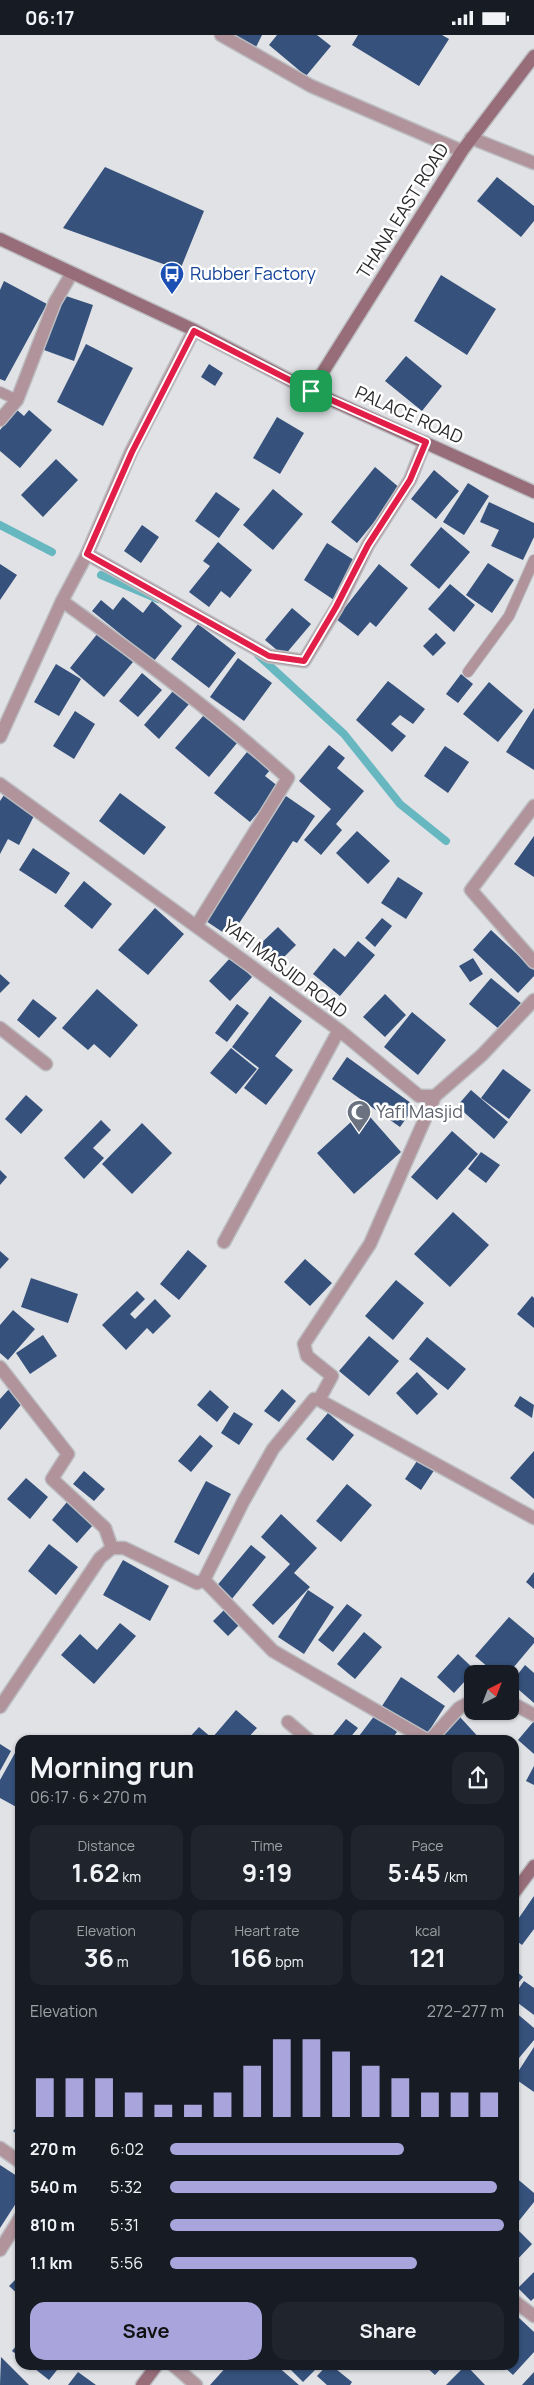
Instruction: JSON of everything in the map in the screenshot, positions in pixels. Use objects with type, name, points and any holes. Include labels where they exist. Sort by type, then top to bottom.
[{"type":"main road","name":"THANA EAST ROAD","points":[[311,391],[462,151],[534,56]]},
{"type":"main road","name":"PALACE ROAD","points":[[2,242],[194,331],[311,391],[534,492]]},
{"type":"main road","points":[[519,1885],[534,1866]]},
{"type":"main road","points":[[142,2385],[153,2370]]},
{"type":"street","points":[[222,35],[311,86],[462,151]]},
{"type":"street","points":[[471,138],[534,163]]},
{"type":"street","points":[[0,420],[17,400],[55,303],[72,273]]},
{"type":"street","points":[[0,737],[62,601],[87,554],[132,452],[194,331]]},
{"type":"street","points":[[87,554],[269,656],[304,661],[336,607],[368,545],[410,480],[426,442]]},
{"type":"street","points":[[62,601],[156,669],[247,741],[288,778],[197,925]]},
{"type":"street","name":"YAFI MASJID ROAD","points":[[0,784],[197,925],[339,1030],[419,1096],[435,1096]]},
{"type":"street","points":[[534,806],[471,890],[534,962]]},
{"type":"street","points":[[320,1400],[332,1376],[307,1356],[304,1345],[370,1244],[435,1096],[482,1055],[534,1000]]},
{"type":"street","points":[[0,1028],[46,1064]]},
{"type":"street","points":[[224,1242],[339,1030]]},
{"type":"street","points":[[0,1367],[68,1454],[52,1479],[105,1528],[112,1548]]},
{"type":"street","points":[[0,1707],[100,1557],[112,1548],[124,1548],[197,1583],[204,1580],[243,1502],[273,1449],[314,1399],[320,1400],[534,1518]]},
{"type":"street","points":[[204,1580],[273,1651],[420,1735]]},
{"type":"street","points":[[434,1735],[459,1708],[464,1705]]},
{"type":"street","points":[[519,1706],[534,1715]]},
{"type":"street","points":[[288,1722],[303,1735]]},
{"type":"street","points":[[0,2148],[15,2159]]},
{"type":"street","points":[[0,2250],[15,2226]]},
{"type":"street","points":[[519,2305],[534,2316]]},
{"type":"street","points":[[179,2370],[196,2385]]},
{"type":"lane","points":[[0,392],[17,400]]},
{"type":"lane","points":[[468,672],[509,615],[534,560]]},
{"type":"building","points":[[232,35],[262,35],[256,47]]},
{"type":"building","points":[[277,35],[317,35],[331,46],[306,76],[269,45]]},
{"type":"building","points":[[358,35],[442,35],[449,39],[419,86],[352,45]]},
{"type":"building","points":[[105,167],[204,211],[180,270],[63,228]]},
{"type":"building","points":[[497,177],[534,206],[534,221],[521,237],[477,201]]},
{"type":"building","points":[[441,275],[496,309],[467,355],[414,321]]},
{"type":"building","points":[[4,281],[47,304],[5,381],[0,379],[0,290]]},
{"type":"building","points":[[63,295],[93,305],[74,361],[44,350]]},
{"type":"building","points":[[86,344],[133,368],[103,426],[57,402]]},
{"type":"building","points":[[406,356],[442,386],[422,411],[385,381]]},
{"type":"building","points":[[209,364],[223,373],[215,386],[201,377]]},
{"type":"building","points":[[17,410],[24,416],[29,410],[52,430],[20,468],[0,451],[0,430]]},
{"type":"building","points":[[277,417],[304,433],[280,474],[253,458]]},
{"type":"building","points":[[56,459],[78,480],[43,517],[21,495]]},
{"type":"building","points":[[375,467],[401,489],[357,543],[331,522]]},
{"type":"building","points":[[434,470],[459,491],[436,519],[411,499]]},
{"type":"building","points":[[468,483],[489,496],[464,535],[443,522]]},
{"type":"building","points":[[273,489],[303,514],[273,550],[243,525]]},
{"type":"building","points":[[216,492],[240,509],[219,538],[195,521]]},
{"type":"building","points":[[489,502],[534,523],[534,537],[523,560],[491,546],[499,530],[480,522]]},
{"type":"building","points":[[142,525],[159,537],[141,563],[124,551]]},
{"type":"building","points":[[441,527],[470,552],[439,589],[410,565]]},
{"type":"building","points":[[218,542],[252,570],[230,598],[221,591],[209,607],[189,592],[210,566],[203,561]]},
{"type":"building","points":[[327,543],[357,562],[334,600],[304,580]]},
{"type":"building","points":[[488,563],[514,580],[492,613],[466,595]]},
{"type":"building","points":[[0,564],[17,575],[0,600]]},
{"type":"building","points":[[379,564],[408,588],[376,627],[370,622],[358,636],[336,619]]},
{"type":"building","points":[[450,584],[475,605],[454,632],[428,609]]},
{"type":"building","points":[[123,597],[143,613],[152,601],[182,626],[154,661],[92,611],[101,600],[113,610]]},
{"type":"building","points":[[292,608],[311,624],[284,656],[265,640]]},
{"type":"building","points":[[198,624],[236,653],[209,688],[171,659]]},
{"type":"building","points":[[98,633],[133,662],[104,697],[70,668]]},
{"type":"building","points":[[436,633],[446,643],[433,656],[423,646]]},
{"type":"building","points":[[238,658],[272,683],[244,721],[210,697]]},
{"type":"building","points":[[56,664],[81,679],[59,716],[34,702]]},
{"type":"building","points":[[142,673],[162,690],[138,717],[119,701]]},
{"type":"building","points":[[461,674],[473,684],[458,703],[446,694]]},
{"type":"building","points":[[388,681],[425,709],[413,724],[400,715],[391,724],[406,736],[392,752],[356,720]]},
{"type":"building","points":[[489,682],[523,711],[498,742],[463,714]]},
{"type":"building","points":[[173,691],[189,704],[159,739],[144,725]]},
{"type":"building","points":[[534,708],[534,770],[506,752]]},
{"type":"building","points":[[75,711],[95,724],[74,759],[53,746]]},
{"type":"building","points":[[204,715],[237,743],[209,777],[175,748]]},
{"type":"building","points":[[329,745],[345,758],[337,768],[364,791],[336,824],[342,830],[321,855],[304,840],[331,809],[299,781]]},
{"type":"building","points":[[445,746],[469,762],[448,793],[424,776]]},
{"type":"building","points":[[247,752],[270,770],[265,776],[279,787],[250,822],[214,793]]},
{"type":"building","points":[[120,793],[166,827],[144,855],[99,821]]},
{"type":"building","points":[[4,795],[36,812],[19,845],[8,839],[0,854],[0,801]]},
{"type":"building","points":[[286,796],[315,816],[297,843],[293,841],[230,937],[206,921]]},
{"type":"building","points":[[357,831],[390,861],[368,884],[336,853]]},
{"type":"building","points":[[534,836],[534,877],[514,864]]},
{"type":"building","points":[[33,848],[70,873],[56,894],[19,870]]},
{"type":"building","points":[[398,877],[423,893],[406,919],[381,903]]},
{"type":"building","points":[[84,881],[112,904],[92,929],[64,906]]},
{"type":"building","points":[[155,908],[184,934],[148,975],[118,950]]},
{"type":"building","points":[[382,918],[392,926],[375,947],[365,938]]},
{"type":"building","points":[[278,927],[296,945],[273,968],[255,949]]},
{"type":"building","points":[[491,930],[534,970],[534,976],[518,993],[473,950]]},
{"type":"building","points":[[358,941],[375,955],[340,996],[313,974],[334,948],[345,957]]},
{"type":"building","points":[[231,957],[252,977],[230,1001],[209,981]]},
{"type":"building","points":[[473,958],[483,974],[470,982],[459,966]]},
{"type":"building","points":[[0,974],[10,983],[0,993]]},
{"type":"building","points":[[491,978],[521,1003],[499,1029],[469,1004]]},
{"type":"building","points":[[97,989],[138,1025],[110,1058],[94,1044],[88,1050],[62,1028]]},
{"type":"building","points":[[385,994],[406,1015],[385,1037],[363,1017]]},
{"type":"building","points":[[270,996],[302,1021],[275,1056],[293,1070],[266,1105],[244,1088],[259,1068],[232,1047]]},
{"type":"building","points":[[33,999],[57,1018],[39,1038],[17,1020]]},
{"type":"building","points":[[237,1004],[249,1013],[227,1042],[215,1033]]},
{"type":"building","points":[[412,1012],[446,1040],[418,1075],[384,1047]]},
{"type":"building","points":[[231,1048],[257,1069],[236,1094],[210,1073]]},
{"type":"building","points":[[347,1057],[415,1106],[400,1127],[332,1079]]},
{"type":"building","points":[[503,1069],[531,1090],[509,1119],[481,1098]]},
{"type":"building","points":[[471,1090],[508,1122],[494,1139],[457,1106]]},
{"type":"building","points":[[26,1095],[43,1110],[21,1134],[5,1119]]},
{"type":"building","points":[[364,1110],[401,1152],[354,1194],[317,1153]]},
{"type":"building","points":[[101,1120],[111,1130],[93,1148],[104,1158],[84,1179],[64,1158]]},
{"type":"building","points":[[142,1123],[172,1153],[132,1194],[102,1164]]},
{"type":"building","points":[[452,1131],[478,1154],[437,1200],[411,1177]]},
{"type":"building","points":[[481,1152],[500,1165],[486,1183],[468,1169]]},
{"type":"building","points":[[0,1170],[7,1177],[0,1185]]},
{"type":"building","points":[[453,1212],[489,1245],[450,1287],[414,1254]]},
{"type":"building","points":[[188,1250],[207,1266],[179,1300],[160,1284]]},
{"type":"building","points":[[0,1251],[9,1259],[0,1269]]},
{"type":"building","points":[[305,1259],[332,1283],[310,1306],[284,1282]]},
{"type":"building","points":[[31,1278],[78,1294],[68,1323],[21,1307]]},
{"type":"building","points":[[396,1280],[424,1303],[393,1340],[365,1316]]},
{"type":"building","points":[[137,1291],[145,1299],[130,1314],[135,1319],[155,1299],[171,1316],[153,1334],[147,1328],[126,1350],[102,1325]]},
{"type":"building","points":[[532,1296],[534,1298],[534,1328],[517,1314]]},
{"type":"building","points":[[13,1310],[35,1329],[8,1360],[0,1353],[0,1325]]},
{"type":"building","points":[[43,1335],[57,1356],[30,1374],[16,1353]]},
{"type":"building","points":[[369,1336],[399,1361],[369,1396],[339,1371]]},
{"type":"building","points":[[427,1337],[466,1369],[448,1390],[409,1359]]},
{"type":"building","points":[[417,1372],[438,1394],[417,1415],[396,1393]]},
{"type":"building","points":[[9,1389],[24,1401],[0,1430],[0,1399]]},
{"type":"building","points":[[282,1389],[296,1401],[279,1422],[264,1411]]},
{"type":"building","points":[[210,1390],[229,1407],[217,1422],[197,1405]]},
{"type":"building","points":[[520,1396],[534,1405],[532,1418],[514,1406]]},
{"type":"building","points":[[234,1412],[253,1424],[239,1445],[221,1433]]},
{"type":"building","points":[[328,1413],[354,1435],[333,1461],[306,1439]]},
{"type":"building","points":[[200,1435],[213,1446],[191,1472],[178,1461]]},
{"type":"building","points":[[534,1451],[534,1499],[510,1478]]},
{"type":"building","points":[[419,1458],[435,1469],[421,1490],[405,1479]]},
{"type":"building","points":[[84,1471],[105,1489],[94,1501],[73,1484]]},
{"type":"building","points":[[26,1478],[48,1497],[30,1519],[7,1499]]},
{"type":"building","points":[[206,1481],[231,1494],[199,1555],[174,1542]]},
{"type":"building","points":[[347,1484],[372,1505],[341,1542],[316,1521]]},
{"type":"building","points":[[67,1502],[93,1525],[77,1543],[52,1520]]},
{"type":"building","points":[[281,1514],[317,1548],[294,1573],[310,1587],[273,1625],[252,1605],[290,1564],[261,1537]]},
{"type":"building","points":[[49,1544],[78,1567],[56,1595],[28,1571]]},
{"type":"building","points":[[251,1545],[266,1557],[231,1600],[215,1588]]},
{"type":"building","points":[[123,1560],[169,1586],[150,1621],[103,1595]]},
{"type":"building","points":[[534,1572],[534,1589],[526,1582]]},
{"type":"building","points":[[308,1590],[334,1607],[304,1654],[278,1637]]},
{"type":"building","points":[[347,1604],[362,1615],[333,1652],[318,1640]]},
{"type":"building","points":[[225,1609],[240,1624],[228,1636],[213,1621]]},
{"type":"building","points":[[509,1617],[534,1638],[534,1643],[516,1665],[486,1665],[475,1656]]},
{"type":"building","points":[[120,1623],[136,1636],[94,1684],[61,1655],[80,1634],[97,1650]]},
{"type":"building","points":[[364,1632],[382,1647],[355,1679],[337,1664]]},
{"type":"building","points":[[458,1654],[470,1665],[464,1665],[464,1682],[454,1693],[437,1677]]},
{"type":"building","points":[[525,1665],[534,1673],[534,1703],[519,1690],[519,1673]]},
{"type":"building","points":[[401,1677],[445,1706],[427,1734],[382,1706]]},
{"type":"building","points":[[236,1710],[257,1728],[251,1735],[215,1735]]},
{"type":"building","points":[[375,1715],[397,1732],[395,1735],[360,1735]]},
{"type":"building","points":[[460,1717],[476,1735],[442,1735]]},
{"type":"building","points":[[346,1719],[358,1728],[352,1735],[333,1735]]},
{"type":"building","points":[[534,1721],[534,1754],[519,1739]]},
{"type":"building","points":[[199,1727],[208,1735],[192,1735]]},
{"type":"building","points":[[0,1744],[11,1751],[0,1771]]},
{"type":"building","points":[[15,1753],[15,1806],[0,1798],[0,1780]]},
{"type":"building","points":[[534,1766],[534,1785],[526,1781]]},
{"type":"building","points":[[534,1896],[534,1929],[522,1945],[519,1943],[519,1918]]},
{"type":"building","points":[[519,1973],[523,1977],[519,1982]]},
{"type":"building","points":[[524,1981],[534,1988],[534,2015],[519,2004],[519,1988]]},
{"type":"building","points":[[519,2015],[534,2028],[534,2040],[519,2058]]},
{"type":"building","points":[[534,2047],[534,2092],[519,2082],[519,2070]]},
{"type":"building","points":[[0,2165],[15,2175],[15,2205],[0,2228]]},
{"type":"building","points":[[519,2180],[534,2193],[534,2202],[519,2221]]},
{"type":"building","points":[[519,2231],[532,2244],[519,2258]]},
{"type":"building","points":[[534,2272],[534,2298],[531,2301],[519,2287]]},
{"type":"building","points":[[15,2280],[15,2291],[9,2286]]},
{"type":"building","points":[[519,2318],[534,2332],[534,2352],[519,2368]]},
{"type":"building","points":[[1,2357],[29,2385],[0,2385]]},
{"type":"building","points":[[36,2370],[57,2370],[49,2380]]},
{"type":"building","points":[[224,2370],[282,2370],[299,2385],[210,2385]]},
{"type":"building","points":[[291,2370],[315,2370],[303,2382]]},
{"type":"building","points":[[322,2370],[337,2370],[352,2382],[350,2385],[327,2385],[317,2376]]},
{"type":"building","points":[[430,2370],[440,2370],[435,2375]]},
{"type":"building","points":[[461,2370],[471,2370],[485,2385],[446,2385]]},
{"type":"building","points":[[508,2370],[518,2370],[513,2375]]},
{"type":"building","points":[[78,2372],[96,2385],[68,2385]]},
{"type":"building","points":[[534,2372],[534,2385],[522,2385]]},
{"type":"waterway","points":[[0,525],[52,552]]},
{"type":"waterway","points":[[101,575],[158,599]]},
{"type":"waterway","points":[[258,655],[344,734],[400,804],[446,841]]},
{"type":"place","name":"Rubber Factory","points":[[172,295]]},
{"type":"place","name":"Yafi Masjid","points":[[359,1133]]},
{"type":"route","points":[[194,331],[311,391],[426,442],[410,480],[368,545],[336,607],[304,661],[269,656],[87,554],[132,452],[194,331]]}]
